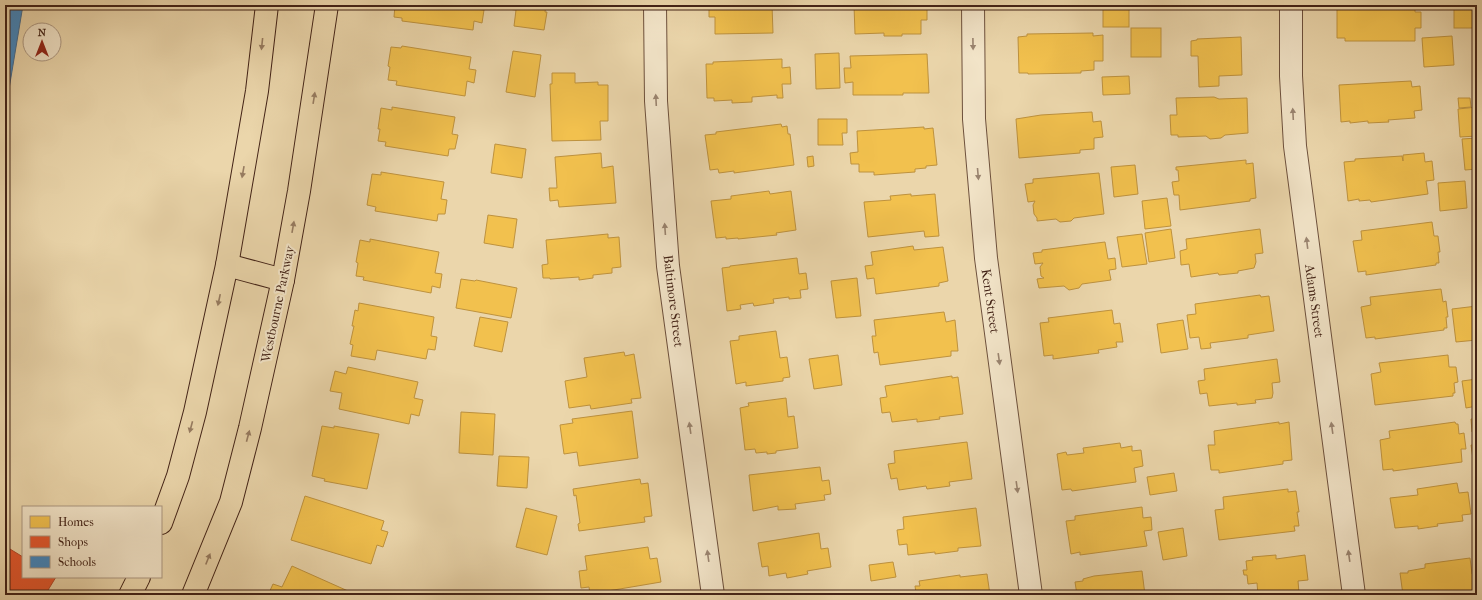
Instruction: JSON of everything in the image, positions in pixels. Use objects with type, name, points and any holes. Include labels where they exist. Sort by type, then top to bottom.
[{"type":"main road","points":[[162,521],[178,476],[195,412],[227,264],[257,91],[267,5]]},
{"type":"main road","name":"Westbourne Parkway","points":[[193,595],[231,502],[250,428],[283,280],[299,191],[327,5]]},
{"type":"main road","points":[[227,264],[283,280]]},
{"type":"main road","points":[[130,595],[138,578]]},
{"type":"street","name":"Baltimore Street","points":[[655,5],[656,101],[668,266],[713,595]]},
{"type":"street","name":"Kent Street","points":[[973,5],[974,119],[986,258],[1031,595]]},
{"type":"street","name":"Adams Street","points":[[1291,5],[1291,76],[1295,146],[1354,595]]},
{"type":"building: Homes","points":[[395,5],[477,5],[476,9],[484,10],[482,23],[474,21],[473,30],[402,21],[402,18],[394,17]]},
{"type":"building: Homes","points":[[507,5],[546,5],[545,12],[547,12],[544,30],[514,26],[516,10],[507,9]]},
{"type":"building: Homes","points":[[709,5],[772,5],[773,33],[715,34],[715,17],[709,17]]},
{"type":"building: Homes","points":[[811,5],[839,5],[839,8],[814,8],[814,6]]},
{"type":"building: Homes","points":[[854,5],[927,5],[927,20],[921,20],[921,34],[884,36],[884,33],[855,34]]},
{"type":"building: Homes","points":[[1080,5],[1080,6],[1022,6]]},
{"type":"building: Homes","points":[[1103,5],[1129,5],[1129,27],[1103,27]]},
{"type":"building: Homes","points":[[1202,5],[1222,5],[1222,8],[1202,8]]},
{"type":"building: Homes","points":[[1337,5],[1415,5],[1415,12],[1421,12],[1421,28],[1415,28],[1415,41],[1345,41],[1345,38],[1337,38]]},
{"type":"building: Homes","points":[[1454,5],[1477,5],[1477,28],[1454,28]]},
{"type":"building: Homes","points":[[1131,28],[1161,28],[1161,57],[1131,57]]},
{"type":"building: Homes","points":[[1093,33],[1093,36],[1103,35],[1103,61],[1094,61],[1094,70],[1081,71],[1081,73],[1019,73],[1018,37],[1027,36],[1027,34]]},
{"type":"building: Homes","points":[[1452,36],[1454,65],[1424,67],[1422,38]]},
{"type":"building: Homes","points":[[1241,37],[1242,75],[1219,76],[1219,86],[1199,87],[1198,56],[1191,56],[1191,41],[1197,39]]},
{"type":"building: Homes","points":[[402,46],[471,57],[469,69],[476,70],[474,83],[467,81],[465,96],[396,85],[397,81],[388,80],[390,67],[388,66],[391,47],[401,48]]},
{"type":"building: Homes","points":[[513,51],[541,55],[535,97],[506,92]]},
{"type":"building: Homes","points":[[839,53],[840,88],[816,89],[815,54]]},
{"type":"building: Homes","points":[[927,54],[929,93],[903,93],[903,95],[853,95],[853,82],[845,83],[844,68],[851,68],[850,56]]},
{"type":"building: Homes","points":[[782,59],[782,68],[790,67],[791,84],[782,84],[783,98],[777,98],[777,95],[752,97],[752,102],[732,103],[732,100],[714,101],[714,98],[707,98],[706,64],[713,64],[713,62]]},
{"type":"building: Homes","points":[[552,73],[575,73],[575,83],[598,82],[598,85],[608,85],[608,121],[600,121],[601,140],[552,141],[550,84],[552,84]]},
{"type":"building: Homes","points":[[1129,76],[1130,94],[1103,95],[1102,77]]},
{"type":"building: Homes","points":[[1411,81],[1412,87],[1420,86],[1422,110],[1414,111],[1415,118],[1388,120],[1389,122],[1341,122],[1339,85]]},
{"type":"building: Homes","points":[[1214,97],[1219,99],[1247,98],[1248,133],[1225,135],[1221,138],[1210,139],[1206,136],[1178,137],[1178,135],[1171,135],[1170,115],[1177,115],[1176,98]]},
{"type":"building: Homes","points":[[1458,98],[1470,98],[1471,107],[1459,108]]},
{"type":"building: Homes","points":[[392,107],[455,117],[452,134],[458,135],[455,149],[449,149],[448,156],[385,146],[386,142],[378,141],[381,108],[392,110]]},
{"type":"building: Homes","points":[[1477,107],[1477,136],[1460,137],[1458,109]]},
{"type":"building: Homes","points":[[1092,112],[1093,122],[1101,121],[1103,137],[1094,138],[1094,149],[1080,150],[1080,153],[1019,158],[1016,119],[1041,115]]},
{"type":"building: Homes","points":[[818,119],[847,119],[847,133],[842,133],[843,145],[818,145]]},
{"type":"building: Homes","points":[[781,124],[782,127],[787,126],[788,134],[790,134],[794,165],[734,173],[734,171],[719,173],[718,169],[710,170],[705,135],[716,134],[716,132]]},
{"type":"building: Homes","points":[[924,127],[924,129],[933,128],[937,165],[915,169],[915,172],[874,175],[874,172],[859,172],[859,164],[851,164],[850,153],[858,152],[857,131]]},
{"type":"building: Homes","points":[[1477,138],[1477,169],[1465,170],[1462,139]]},
{"type":"building: Homes","points":[[495,144],[526,149],[522,178],[491,173]]},
{"type":"building: Homes","points":[[601,153],[602,168],[613,166],[616,203],[559,207],[558,200],[550,201],[549,188],[557,188],[555,157]]},
{"type":"building: Homes","points":[[1424,153],[1425,162],[1432,161],[1434,180],[1426,181],[1428,194],[1371,202],[1370,200],[1359,201],[1359,199],[1348,201],[1344,162],[1355,161],[1355,159],[1402,156],[1403,161],[1403,155]]},
{"type":"building: Homes","points":[[813,156],[814,166],[808,167],[807,157]]},
{"type":"building: Homes","points":[[1246,160],[1246,164],[1253,163],[1256,198],[1250,199],[1250,201],[1180,210],[1179,195],[1174,195],[1172,182],[1179,181],[1178,170],[1176,170],[1176,167]]},
{"type":"building: Homes","points":[[1135,165],[1138,194],[1114,197],[1111,167]]},
{"type":"building: Homes","points":[[381,172],[444,182],[441,199],[447,200],[445,214],[438,214],[437,221],[375,211],[376,207],[367,205],[372,174],[381,175]]},
{"type":"building: Homes","points":[[1099,173],[1104,214],[1074,218],[1071,221],[1060,222],[1056,219],[1037,221],[1034,214],[1033,205],[1035,201],[1028,202],[1025,184],[1033,183],[1033,179]]},
{"type":"building: Homes","points":[[1465,181],[1467,208],[1440,211],[1438,183]]},
{"type":"building: Homes","points":[[769,191],[770,194],[791,191],[796,230],[776,233],[777,235],[738,239],[726,239],[726,237],[716,238],[711,201],[731,199],[731,196]]},
{"type":"building: Homes","points":[[911,194],[911,196],[935,194],[939,236],[925,237],[924,231],[868,237],[864,202],[891,200],[890,196]]},
{"type":"building: Homes","points":[[1167,198],[1171,226],[1145,229],[1142,201]]},
{"type":"building: Homes","points":[[488,215],[517,219],[513,248],[484,243]]},
{"type":"building: Homes","points":[[1432,222],[1434,236],[1438,236],[1440,252],[1438,252],[1439,263],[1436,263],[1436,265],[1366,275],[1366,271],[1358,272],[1353,241],[1362,240],[1361,231]]},
{"type":"building: Homes","points":[[1171,229],[1175,258],[1149,262],[1145,233]]},
{"type":"building: Homes","points":[[1260,229],[1263,253],[1255,254],[1256,262],[1254,268],[1238,271],[1238,273],[1219,275],[1218,273],[1191,277],[1189,264],[1181,265],[1180,251],[1187,249],[1186,239]]},
{"type":"building: Homes","points":[[608,234],[608,238],[619,237],[621,267],[612,268],[612,273],[593,275],[593,278],[579,280],[579,277],[543,278],[542,265],[548,264],[546,240]]},
{"type":"building: Homes","points":[[1142,234],[1147,264],[1122,267],[1117,237]]},
{"type":"building: Homes","points":[[370,239],[439,252],[435,273],[442,274],[440,288],[432,286],[431,293],[363,280],[364,277],[356,276],[358,263],[356,262],[360,240],[370,242]]},
{"type":"building: Homes","points":[[1105,242],[1108,259],[1115,258],[1116,269],[1109,270],[1111,280],[1082,284],[1079,288],[1069,290],[1064,286],[1039,288],[1037,279],[1044,278],[1041,276],[1040,267],[1043,263],[1035,264],[1033,253],[1042,252],[1042,250]]},
{"type":"building: Homes","points":[[913,246],[914,250],[943,247],[948,281],[939,283],[939,286],[876,294],[874,278],[867,279],[865,266],[873,265],[871,252]]},
{"type":"building: Homes","points":[[797,258],[799,274],[806,273],[808,289],[800,290],[801,298],[789,299],[789,297],[773,299],[774,303],[754,306],[753,303],[740,305],[741,309],[727,311],[722,268]]},
{"type":"building: Homes","points":[[857,278],[861,316],[836,318],[831,281]]},
{"type":"building: Homes","points":[[461,279],[476,280],[517,288],[511,318],[456,308]]},
{"type":"building: Homes","points":[[1441,289],[1443,302],[1446,301],[1448,317],[1446,317],[1447,328],[1444,328],[1444,330],[1375,339],[1375,337],[1366,338],[1361,307],[1371,305],[1370,297]]},
{"type":"building: Homes","points":[[1260,295],[1261,297],[1269,296],[1274,331],[1248,335],[1248,338],[1210,343],[1211,348],[1201,349],[1199,337],[1190,338],[1187,315],[1196,314],[1195,304]]},
{"type":"building: Homes","points":[[359,303],[434,317],[431,336],[437,337],[435,350],[428,349],[426,359],[377,350],[375,360],[351,356],[353,345],[350,344],[354,326],[352,326],[355,310],[358,311]]},
{"type":"building: Homes","points":[[1477,306],[1477,340],[1456,342],[1452,309]]},
{"type":"building: Homes","points":[[1112,310],[1114,324],[1120,323],[1123,342],[1116,342],[1117,347],[1098,350],[1099,353],[1053,359],[1053,355],[1044,356],[1040,323],[1049,322],[1048,318]]},
{"type":"building: Homes","points":[[944,312],[946,322],[955,320],[958,351],[951,351],[951,356],[880,365],[878,352],[874,353],[872,336],[876,336],[874,320]]},
{"type":"building: Homes","points":[[480,317],[508,322],[502,352],[474,346]]},
{"type":"building: Homes","points":[[1183,320],[1188,349],[1161,353],[1157,324]]},
{"type":"building: Homes","points":[[776,331],[780,358],[787,357],[790,377],[783,378],[783,381],[746,386],[746,382],[736,384],[730,341],[739,340],[739,336]]},
{"type":"building: Homes","points":[[624,352],[625,356],[634,354],[641,398],[631,399],[632,403],[591,409],[590,405],[569,408],[565,381],[587,377],[584,358]]},
{"type":"building: Homes","points":[[838,355],[842,385],[814,389],[809,359]]},
{"type":"building: Homes","points":[[1448,355],[1449,367],[1456,367],[1458,382],[1454,383],[1455,393],[1453,393],[1453,396],[1375,405],[1371,374],[1381,372],[1379,363]]},
{"type":"building: Homes","points":[[1277,359],[1280,382],[1272,383],[1272,398],[1255,400],[1256,403],[1237,405],[1237,403],[1209,406],[1207,393],[1200,394],[1198,381],[1205,380],[1204,369]]},
{"type":"building: Homes","points":[[348,367],[418,382],[414,398],[423,400],[419,416],[411,414],[409,424],[339,409],[342,393],[330,391],[335,371],[346,374]]},
{"type":"building: Homes","points":[[952,376],[952,378],[958,377],[963,414],[917,422],[917,419],[892,422],[890,412],[882,413],[880,398],[887,397],[885,386]]},
{"type":"building: Homes","points":[[1477,379],[1477,406],[1466,408],[1462,381]]},
{"type":"building: Homes","points":[[786,398],[788,417],[794,416],[798,448],[776,451],[776,453],[767,454],[767,452],[756,453],[755,449],[745,450],[740,408],[749,406],[748,403]]},
{"type":"building: Homes","points":[[632,411],[638,458],[579,466],[577,452],[564,454],[560,425],[573,423],[572,419]]},
{"type":"building: Homes","points":[[461,412],[495,414],[493,455],[459,453]]},
{"type":"building: Homes","points":[[1471,419],[1477,419],[1477,431],[1472,432]]},
{"type":"building: Homes","points":[[1279,422],[1279,424],[1289,422],[1292,460],[1283,461],[1283,464],[1219,473],[1219,470],[1211,470],[1208,445],[1215,445],[1214,431]]},
{"type":"building: Homes","points":[[1455,422],[1458,424],[1459,434],[1464,433],[1466,449],[1461,449],[1462,462],[1393,471],[1393,469],[1383,470],[1380,440],[1390,438],[1389,431]]},
{"type":"building: Homes","points":[[322,426],[334,428],[334,426],[379,434],[367,489],[324,481],[325,479],[312,476]]},
{"type":"building: Homes","points":[[967,442],[972,479],[949,482],[950,486],[927,489],[926,486],[899,490],[897,478],[891,479],[888,464],[895,463],[894,451]]},
{"type":"building: Homes","points":[[1120,443],[1121,448],[1132,446],[1132,451],[1141,450],[1143,466],[1134,468],[1136,482],[1072,491],[1071,489],[1062,490],[1057,454],[1066,452],[1067,455],[1084,453],[1083,448]]},
{"type":"building: Homes","points":[[1471,445],[1477,445],[1477,473],[1475,473]]},
{"type":"building: Homes","points":[[499,456],[529,457],[527,488],[497,486]]},
{"type":"building: Homes","points":[[820,467],[822,481],[829,480],[831,494],[824,495],[825,500],[795,504],[796,509],[778,510],[778,506],[753,511],[749,475]]},
{"type":"building: Homes","points":[[1174,473],[1177,491],[1150,495],[1147,477]]},
{"type":"building: Homes","points":[[640,479],[641,484],[648,483],[652,516],[644,517],[645,522],[579,531],[578,524],[580,523],[576,495],[574,496],[573,489]]},
{"type":"building: Homes","points":[[1457,483],[1459,493],[1468,492],[1471,514],[1462,515],[1463,521],[1437,524],[1438,526],[1418,529],[1418,526],[1395,528],[1390,498],[1418,495],[1417,489]]},
{"type":"building: Homes","points":[[1288,489],[1288,492],[1296,491],[1299,526],[1294,526],[1295,531],[1219,540],[1215,510],[1224,509],[1223,497]]},
{"type":"building: Homes","points":[[305,496],[384,521],[381,530],[388,532],[383,547],[377,545],[371,564],[291,540]]},
{"type":"building: Homes","points":[[1142,507],[1143,518],[1151,517],[1152,530],[1144,531],[1147,546],[1080,555],[1080,552],[1071,554],[1066,521],[1075,520],[1075,516]]},
{"type":"building: Homes","points":[[526,508],[557,516],[547,555],[516,547]]},
{"type":"building: Homes","points":[[976,508],[981,546],[958,548],[958,551],[935,554],[935,552],[908,555],[907,544],[899,545],[897,530],[904,529],[903,517]]},
{"type":"building: Homes","points":[[1183,528],[1187,556],[1163,560],[1158,532]]},
{"type":"building: Homes","points":[[819,533],[821,549],[828,548],[831,567],[807,571],[808,574],[787,578],[786,573],[769,576],[768,566],[762,567],[758,543]]},
{"type":"building: Homes","points":[[648,547],[650,559],[657,558],[661,582],[590,594],[589,587],[581,588],[579,571],[587,570],[585,556]]},
{"type":"building: Homes","points":[[1276,555],[1276,559],[1305,555],[1308,580],[1298,581],[1299,593],[1258,595],[1257,583],[1248,584],[1247,575],[1244,575],[1243,570],[1247,570],[1246,561],[1253,560],[1252,557]]},
{"type":"building: Homes","points":[[1470,558],[1472,574],[1477,573],[1477,588],[1474,588],[1475,594],[1403,595],[1400,573],[1408,573],[1408,571],[1425,568],[1425,564]]},
{"type":"building: Homes","points":[[893,562],[896,577],[871,581],[869,565]]},
{"type":"building: Homes","points":[[292,566],[357,595],[268,595],[273,584],[282,587]]},
{"type":"building: Homes","points":[[1142,571],[1145,595],[1077,595],[1075,582],[1083,581],[1083,579],[1094,576]]},
{"type":"building: Homes","points":[[987,574],[990,595],[909,595],[916,593],[915,586],[920,586],[919,581],[960,575],[960,577]]},
{"type":"building: Shops","points":[[5,546],[22,556],[22,578],[55,578],[45,595],[5,595]]},
{"type":"building: Schools","points":[[5,5],[23,5],[5,113]]}]
